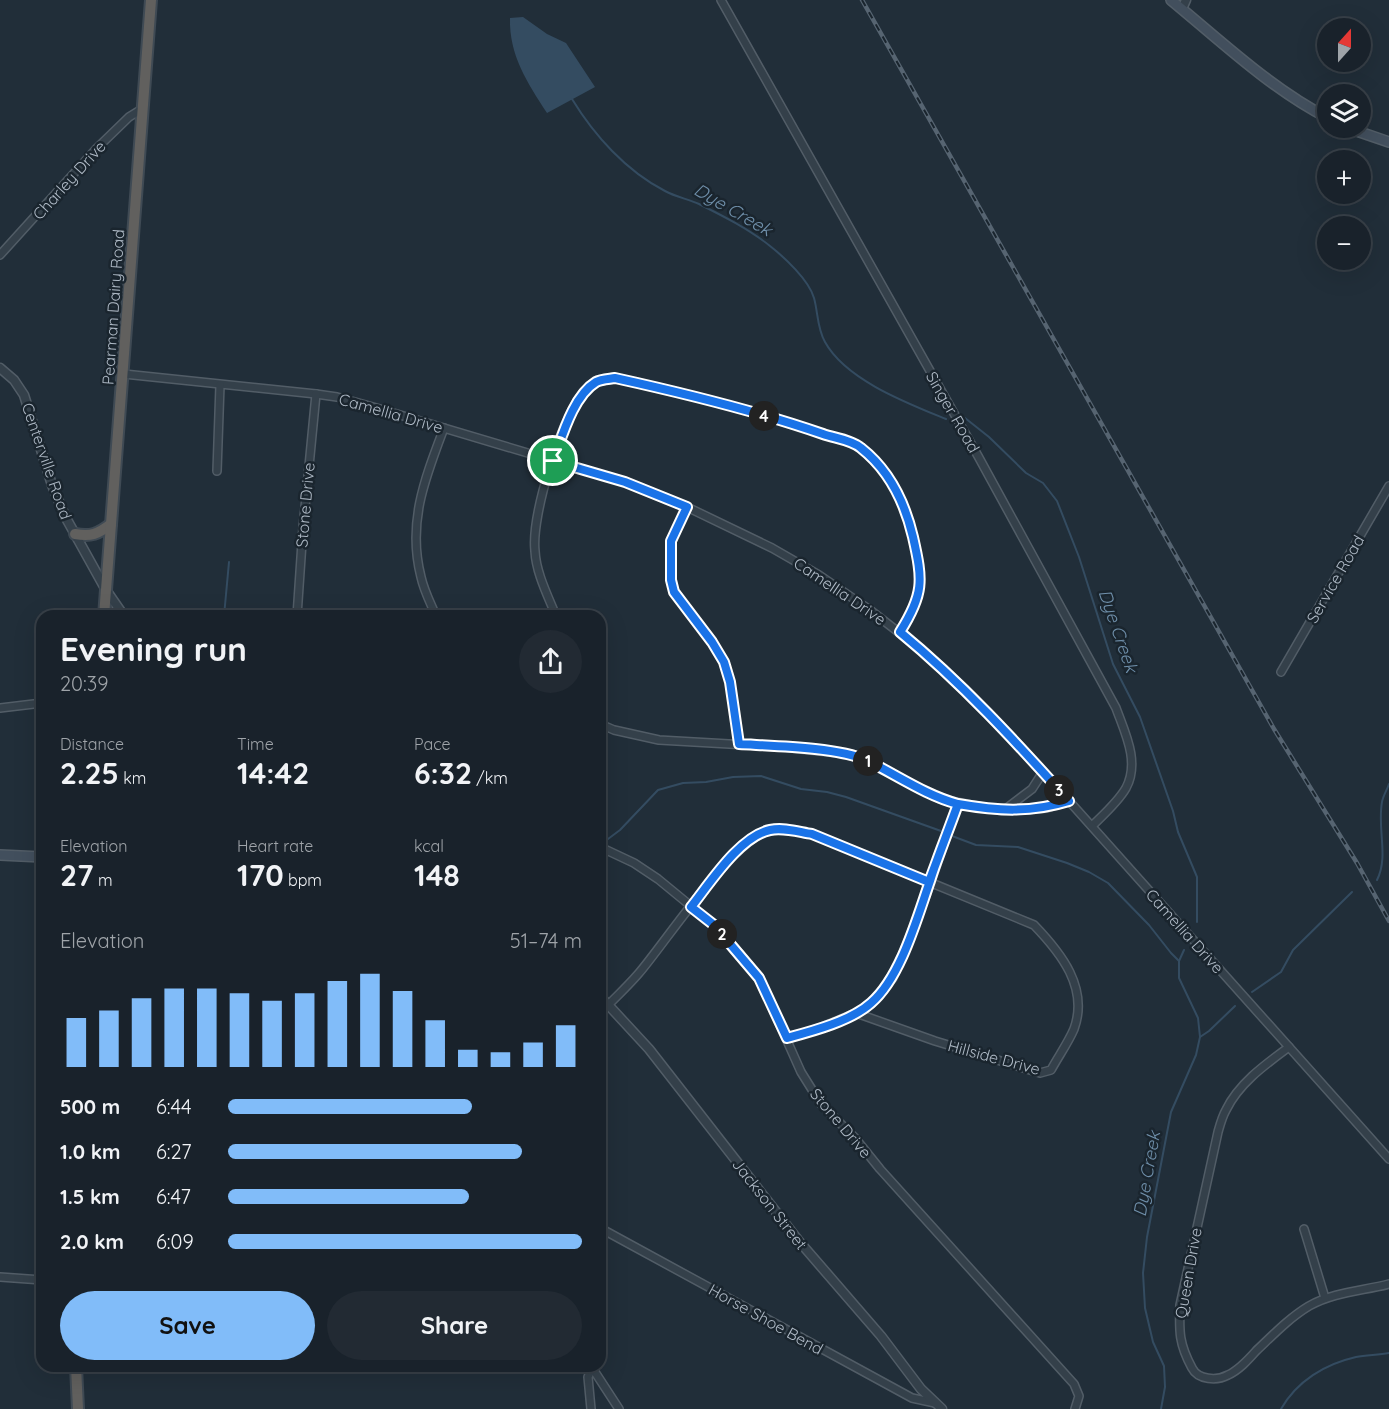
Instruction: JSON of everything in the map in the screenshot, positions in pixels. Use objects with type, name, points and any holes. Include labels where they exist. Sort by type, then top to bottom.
[{"type":"highway","name":"Pearman Dairy Road","points":[[104,610],[151,0]]},
{"type":"highway","points":[[75,534],[87,537],[98,534],[111,524]]},
{"type":"highway","points":[[76,1372],[78,1409]]},
{"type":"main road","points":[[1171,0],[1184,5],[1282,90],[1317,112]]},
{"type":"main road","points":[[1371,136],[1389,142]]},
{"type":"main road","points":[[0,855],[36,857]]},
{"type":"street","name":"Singer Road","points":[[721,0],[978,456],[1116,708],[1131,748],[1132,773],[1126,789],[1092,826]]},
{"type":"street","name":"Charley Drive","points":[[0,255],[96,149],[129,117],[142,109]]},
{"type":"street","name":"Centerville Road","points":[[0,368],[14,380],[24,395],[58,502],[106,590]]},
{"type":"street","name":"Camellia Drive","points":[[124,374],[337,397],[625,482],[729,525],[819,575],[900,632],[973,697],[1092,826],[1389,1159]]},
{"type":"street","points":[[554,610],[535,554],[536,515],[567,422],[582,394],[597,381],[615,378],[786,422],[860,446],[884,470],[907,512],[916,552],[920,576],[919,598],[914,611],[900,632]]},
{"type":"street","points":[[217,471],[220,385]]},
{"type":"street","name":"Stone Drive","points":[[297,610],[316,394]]},
{"type":"street","points":[[434,610],[421,578],[415,532],[418,502],[444,429]]},
{"type":"street","name":"Service Road","points":[[1281,672],[1389,486]]},
{"type":"street","points":[[687,507],[671,541],[671,580],[674,592],[712,642],[724,662],[730,682],[739,744]]},
{"type":"street","points":[[106,590],[120,610]]},
{"type":"street","points":[[0,708],[36,704]]},
{"type":"street","points":[[606,727],[659,740],[739,744],[848,754],[866,760],[940,799],[958,804],[1003,811],[1047,808],[1069,801]]},
{"type":"street","points":[[1003,811],[1032,789],[1043,772]]},
{"type":"street","points":[[787,1038],[812,1031],[856,1013],[871,1004],[893,978],[924,901],[958,804]]},
{"type":"street","name":"Hillside Drive","points":[[606,1007],[638,974],[730,858],[753,838],[770,830],[791,830],[812,834],[1034,925],[1048,939],[1076,983],[1078,1006],[1074,1029],[1051,1070],[1040,1073],[935,1041],[856,1013]]},
{"type":"street","name":"Stone Drive","points":[[606,850],[634,863],[658,879],[714,925],[759,978],[801,1072],[821,1104],[855,1138],[880,1169],[1074,1384],[1079,1396],[1075,1409]]},
{"type":"street","name":"Jackson Street","points":[[606,1001],[649,1049],[798,1240],[939,1406]]},
{"type":"street","name":"Queen Drive","points":[[1289,1047],[1263,1066],[1226,1108],[1218,1132],[1180,1305],[1179,1327],[1182,1348],[1194,1372],[1206,1378],[1217,1379],[1229,1375],[1295,1315],[1325,1298],[1389,1284]]},
{"type":"street","points":[[1304,1229],[1325,1298]]},
{"type":"street","name":"Horse Shoe Bend","points":[[606,1231],[912,1398],[939,1406]]},
{"type":"street","points":[[0,1277],[36,1280]]},
{"type":"street","points":[[590,1372],[588,1377],[591,1409]]},
{"type":"street","points":[[595,1372],[619,1409]]},
{"type":"water","points":[[523,17],[547,34],[566,43],[595,87],[547,113],[526,79],[513,44],[510,18]]},
{"type":"waterway","name":"Dye Creek","points":[[572,99],[601,139],[637,173],[665,191],[699,204],[745,228],[789,263],[811,291],[820,331],[825,342],[847,368],[879,389],[946,419]]},
{"type":"waterway","name":"Dye Creek","points":[[965,418],[989,437],[1026,473],[1043,483],[1057,501],[1079,557],[1113,664],[1140,717],[1173,811],[1178,832],[1197,877],[1197,922]]},
{"type":"waterway","points":[[225,610],[229,562]]},
{"type":"waterway","points":[[608,839],[620,830],[658,790],[683,783],[761,776],[801,789],[846,797],[941,831]]},
{"type":"waterway","points":[[1377,880],[1383,852],[1382,802],[1389,784]]},
{"type":"waterway","points":[[952,836],[976,845],[1018,847],[1089,872],[1108,883],[1149,925],[1179,961]]},
{"type":"waterway","points":[[1252,992],[1281,972],[1293,950],[1352,892]]},
{"type":"waterway","name":"Dye Creek","points":[[1161,1409],[1165,1387],[1164,1366],[1153,1342],[1145,1308],[1143,1273],[1147,1237],[1171,1112],[1196,1055],[1200,1037],[1198,1018],[1179,978],[1179,961],[1184,950]]},
{"type":"waterway","points":[[1200,1037],[1235,1006]]},
{"type":"waterway","points":[[1281,1409],[1295,1390],[1323,1369],[1356,1357],[1389,1353]]},
{"type":"railway","points":[[862,0],[1274,729],[1357,863],[1389,921]]},
{"type":"route","points":[[553,461],[567,422],[582,394],[597,381],[615,378],[775,419],[860,446],[884,470],[907,512],[916,552],[920,576],[919,598],[914,611],[900,632],[973,697],[1069,801],[1047,808],[1003,811],[958,804],[929,882],[812,834],[791,830],[770,830],[753,838],[730,858],[691,907],[714,925],[759,978],[787,1038],[851,1016],[871,1004],[893,978],[924,901],[958,804],[940,799],[866,760],[848,754],[739,744],[730,682],[724,662],[712,642],[674,592],[671,580],[671,541],[687,507],[625,482],[553,461]]}]
